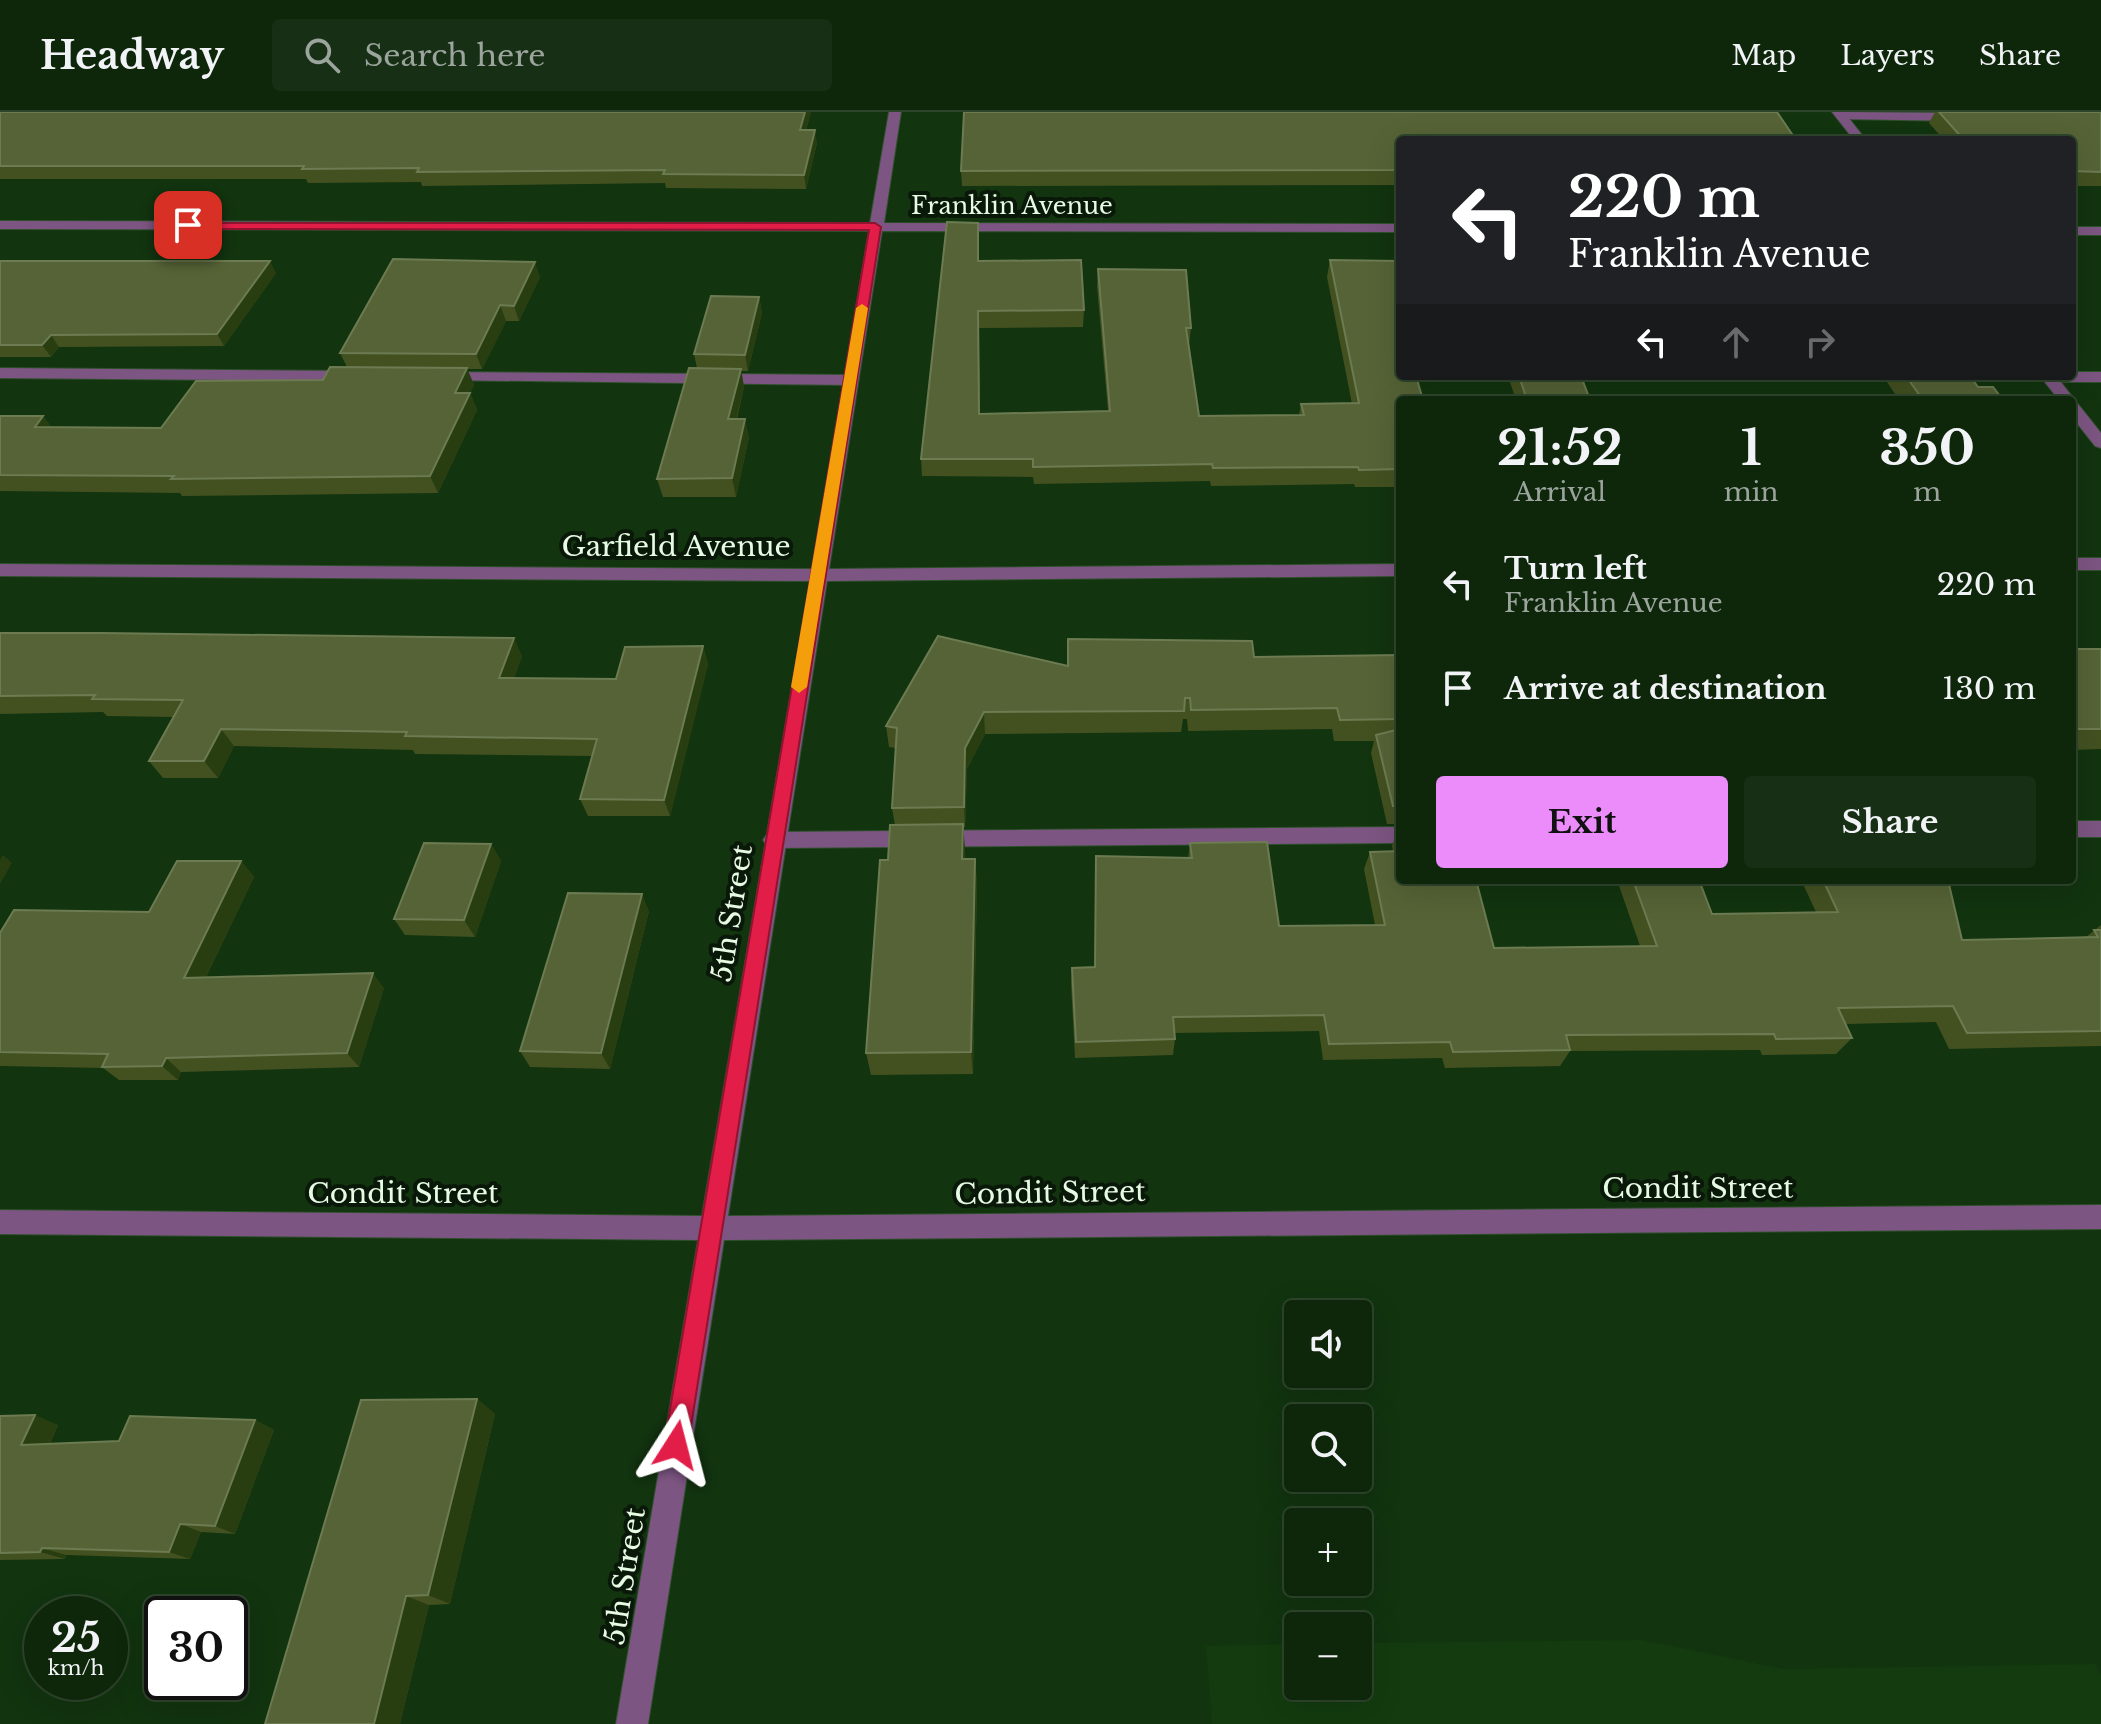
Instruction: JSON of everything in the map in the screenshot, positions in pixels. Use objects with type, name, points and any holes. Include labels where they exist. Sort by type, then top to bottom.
[{"type":"street","name":"5th Street","points":[[632,1724],[710,1228],[895,112]]},
{"type":"street","points":[[1840,114],[1979,117]]},
{"type":"street","points":[[1840,114],[1857,136]]},
{"type":"street","name":"Franklin Avenue","points":[[0,225],[1396,228]]},
{"type":"street","points":[[2076,231],[2101,231]]},
{"type":"street","points":[[0,373],[378,376]]},
{"type":"street","points":[[425,377],[850,380]]},
{"type":"street","points":[[2076,377],[2101,377]]},
{"type":"street","points":[[2050,380],[2064,396]]},
{"type":"street","points":[[2076,412],[2101,443]]},
{"type":"street","points":[[2076,564],[2101,564]]},
{"type":"street","name":"Garfield Avenue","points":[[0,570],[818,575],[1396,570]]},
{"type":"street","points":[[2076,829],[2101,829]]},
{"type":"street","points":[[774,840],[1396,835]]},
{"type":"street","name":"Condit Street","points":[[0,1222],[710,1228],[2101,1217]]},
{"type":"shaded area","points":[[1642,1640],[1784,1669],[2096,1664],[2101,1675],[2101,1724],[1212,1724],[1206,1646],[1284,1644],[1284,1700],[1372,1700],[1372,1643]]},
{"type":"building","points":[[0,112],[805,112],[800,130],[815,130],[804,175],[663,174],[665,170],[417,172],[419,168],[0,166]]},
{"type":"building","points":[[964,112],[1777,112],[1793,136],[1396,136],[1396,170],[961,171]]},
{"type":"building","points":[[1939,112],[2101,112],[2101,172],[2076,171],[2076,136],[1960,136]]},
{"type":"building","points":[[947,222],[978,223],[978,261],[1081,260],[1084,310],[978,311],[979,414],[1110,411],[1098,269],[1186,270],[1191,328],[1186,328],[1199,416],[1304,415],[1301,404],[1359,403],[1330,260],[1396,261],[1396,380],[1417,380],[1422,396],[1396,396],[1396,469],[1213,468],[1212,464],[1033,467],[1033,459],[921,459]]},
{"type":"building","points":[[393,259],[535,262],[514,306],[500,305],[476,354],[340,353]]},
{"type":"building","points":[[0,261],[270,261],[217,334],[51,335],[42,345],[0,345]]},
{"type":"building","points":[[711,296],[759,297],[745,355],[694,354]]},
{"type":"building","points":[[330,367],[467,368],[455,393],[470,393],[430,476],[171,479],[174,476],[0,475],[0,416],[43,416],[35,427],[161,428],[196,381],[323,380]]},
{"type":"building","points":[[689,368],[741,369],[728,419],[745,419],[732,478],[657,479]]},
{"type":"building","points":[[1520,380],[1582,380],[1588,396],[1526,396]]},
{"type":"building","points":[[1909,380],[1973,380],[1978,387],[1993,387],[2000,396],[1920,396]]},
{"type":"building","points":[[0,633],[514,638],[499,678],[616,679],[625,647],[703,646],[664,800],[580,799],[597,739],[221,729],[204,761],[149,761],[183,700],[92,699],[95,695],[0,696]]},
{"type":"building","points":[[938,636],[1068,666],[1068,639],[1252,641],[1254,657],[1396,655],[1396,719],[1340,720],[1337,708],[1191,710],[1190,698],[1185,698],[1184,711],[984,712],[965,748],[964,807],[892,808],[897,728],[886,726]]},
{"type":"building","points":[[2076,649],[2101,649],[2101,729],[2076,729]]},
{"type":"building","points":[[1396,730],[1396,806],[1393,806],[1376,735]]},
{"type":"building","points":[[963,824],[962,859],[975,859],[971,1052],[866,1053],[880,860],[888,860],[890,825]]},
{"type":"building","points":[[1267,842],[1279,926],[1385,925],[1370,852],[1396,851],[1396,884],[1477,884],[1494,948],[1657,946],[1634,884],[1701,884],[1712,914],[1838,912],[1825,884],[1949,884],[1962,940],[2098,937],[2094,930],[2101,930],[2101,1031],[1967,1033],[1953,1006],[1838,1008],[1852,1038],[1776,1039],[1774,1034],[1566,1035],[1570,1050],[1453,1052],[1450,1042],[1329,1044],[1324,1015],[1173,1017],[1175,1039],[1076,1042],[1072,968],[1095,967],[1096,856],[1192,858],[1190,843]]},
{"type":"building","points":[[424,843],[491,844],[464,920],[394,919]]},
{"type":"building","points":[[177,861],[241,861],[184,978],[373,973],[347,1053],[166,1058],[162,1066],[102,1067],[108,1054],[0,1052],[0,933],[14,910],[149,912]]},
{"type":"building","points":[[568,893],[642,894],[601,1053],[520,1051]]},
{"type":"building","points":[[477,1399],[428,1595],[406,1596],[374,1724],[265,1724],[361,1400]]},
{"type":"building","points":[[35,1415],[21,1445],[119,1441],[130,1416],[255,1420],[215,1526],[180,1524],[169,1552],[42,1548],[40,1552],[0,1553],[0,1416]]},
{"type":"slow traffic","points":[[799,687],[862,308]]},
{"type":"route","points":[[188,225],[875,227],[676,1445]]}]
